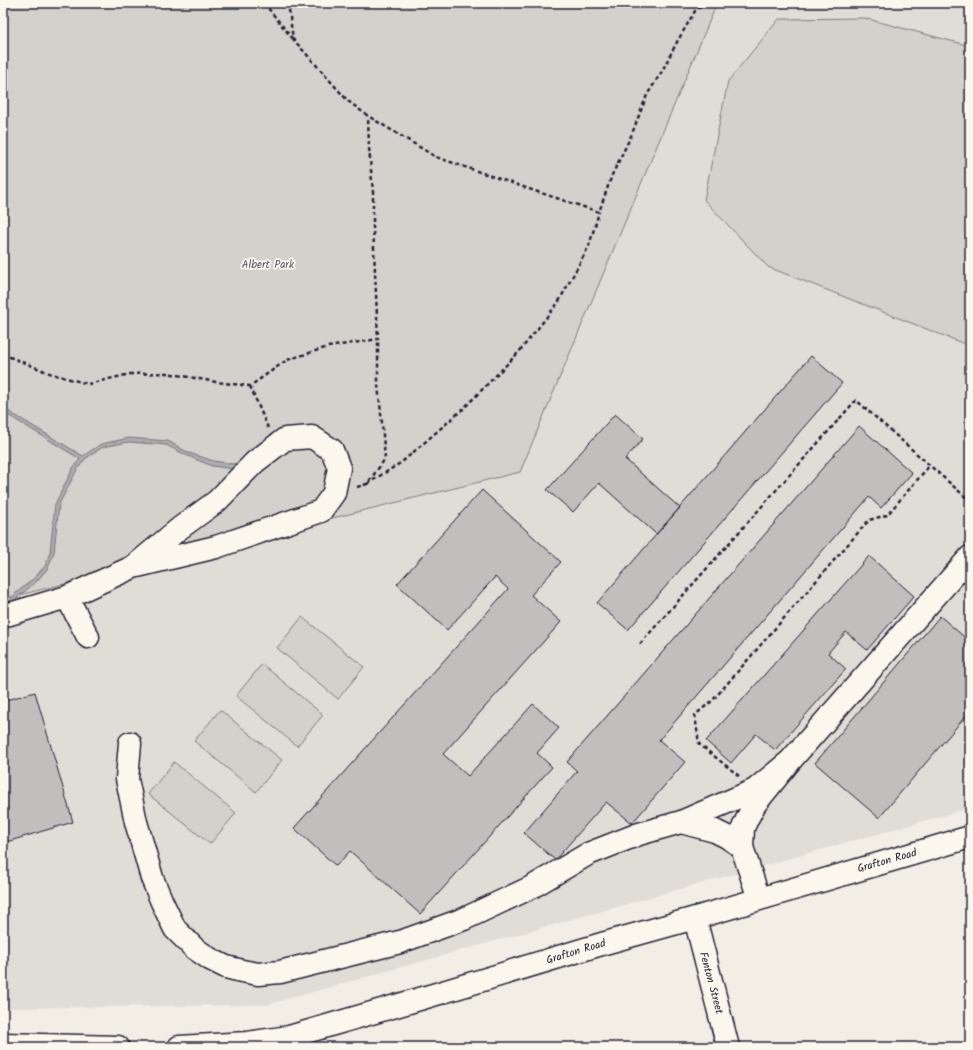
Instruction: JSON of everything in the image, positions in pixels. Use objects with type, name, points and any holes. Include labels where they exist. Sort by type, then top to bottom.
[{"type":"street","points":[[3,616],[68,597],[133,567],[216,547],[284,522],[321,511],[334,493],[339,468],[332,450],[312,437],[285,439],[255,462],[217,501],[180,528],[133,567]]},
{"type":"street","points":[[759,899],[742,847],[743,828],[755,804],[790,761],[970,557]]},
{"type":"street","points":[[68,597],[88,637]]},
{"type":"street","points":[[130,743],[127,779],[136,822],[152,878],[175,929],[194,948],[210,959],[242,971],[258,974],[286,970],[400,942],[464,919],[532,887],[588,854],[639,834],[681,822],[755,790],[790,761]]},
{"type":"street","points":[[681,822],[721,834],[742,847]]},
{"type":"street","name":"Grafton Road","points":[[179,1047],[246,1043],[289,1037],[970,837]]},
{"type":"street","name":"Fenton Street","points":[[695,918],[728,1047]]},
{"type":"street","points":[[3,1044],[118,1047]]},
{"type":"path","points":[[264,3],[293,39],[348,101],[368,116],[436,157],[599,212]]},
{"type":"path","points":[[288,3],[293,39]]},
{"type":"path","points":[[334,493],[367,484],[402,462],[463,409],[519,352],[558,303],[589,246],[612,175],[631,136],[647,94],[695,11],[704,3]]},
{"type":"path","points":[[367,484],[385,459],[378,385],[373,192],[368,116]]},
{"type":"path","points":[[3,353],[52,374],[88,384],[130,374],[167,373],[216,382],[250,386],[287,360],[328,347],[378,339]]},
{"type":"path","points":[[250,386],[276,446]]},
{"type":"path","points":[[640,644],[856,400],[970,501]]},
{"type":"path","points":[[743,779],[699,744],[695,715],[713,700],[869,520],[887,515],[930,465]]},
{"type":"shaded area","points":[[717,3],[946,3],[970,9],[970,808],[266,1005],[3,1008],[3,599],[520,472]]},
{"type":"shaded area","points":[[3,408],[83,456],[101,444],[129,438],[168,441],[189,453],[214,461],[233,464],[246,461],[255,462],[233,469],[212,466],[166,445],[129,442],[103,447],[85,459],[77,470],[59,504],[54,552],[48,568],[36,582],[3,610],[15,594],[33,579],[45,566],[50,552],[55,504],[73,468],[80,459],[3,412]]},
{"type":"green space","name":"Albert Park","points":[[3,3],[717,3],[520,472],[3,599]]},
{"type":"green space","points":[[946,3],[970,3],[970,9]]},
{"type":"green space","points":[[864,18],[970,46],[970,346],[768,267],[704,200],[728,81],[779,19]]},
{"type":"green space","points":[[302,617],[364,667],[338,699],[277,648]]},
{"type":"green space","points":[[262,664],[323,715],[297,746],[236,696]]},
{"type":"green space","points":[[220,710],[282,760],[256,792],[194,741]]},
{"type":"green space","points":[[174,762],[236,813],[210,844],[148,794]]},
{"type":"building","points":[[811,356],[842,383],[628,630],[597,603]]},
{"type":"building","points":[[615,414],[643,439],[625,459],[680,508],[656,534],[599,483],[573,512],[547,490]]},
{"type":"building","points":[[859,426],[912,473],[881,508],[869,497],[659,740],[685,762],[632,823],[606,802],[555,860],[524,833],[577,771],[567,762]]},
{"type":"building","points":[[482,490],[561,562],[531,595],[561,622],[443,754],[468,776],[533,704],[559,728],[537,753],[552,767],[420,914],[350,851],[336,866],[294,828],[508,589],[495,577],[447,630],[397,584]]},
{"type":"building","points":[[869,556],[914,596],[867,650],[846,632],[828,653],[846,669],[775,750],[756,734],[731,763],[706,741]]},
{"type":"building","points":[[940,616],[970,642],[970,711],[879,818],[815,763]]},
{"type":"building","points":[[35,692],[73,822],[3,843],[3,701]]}]
